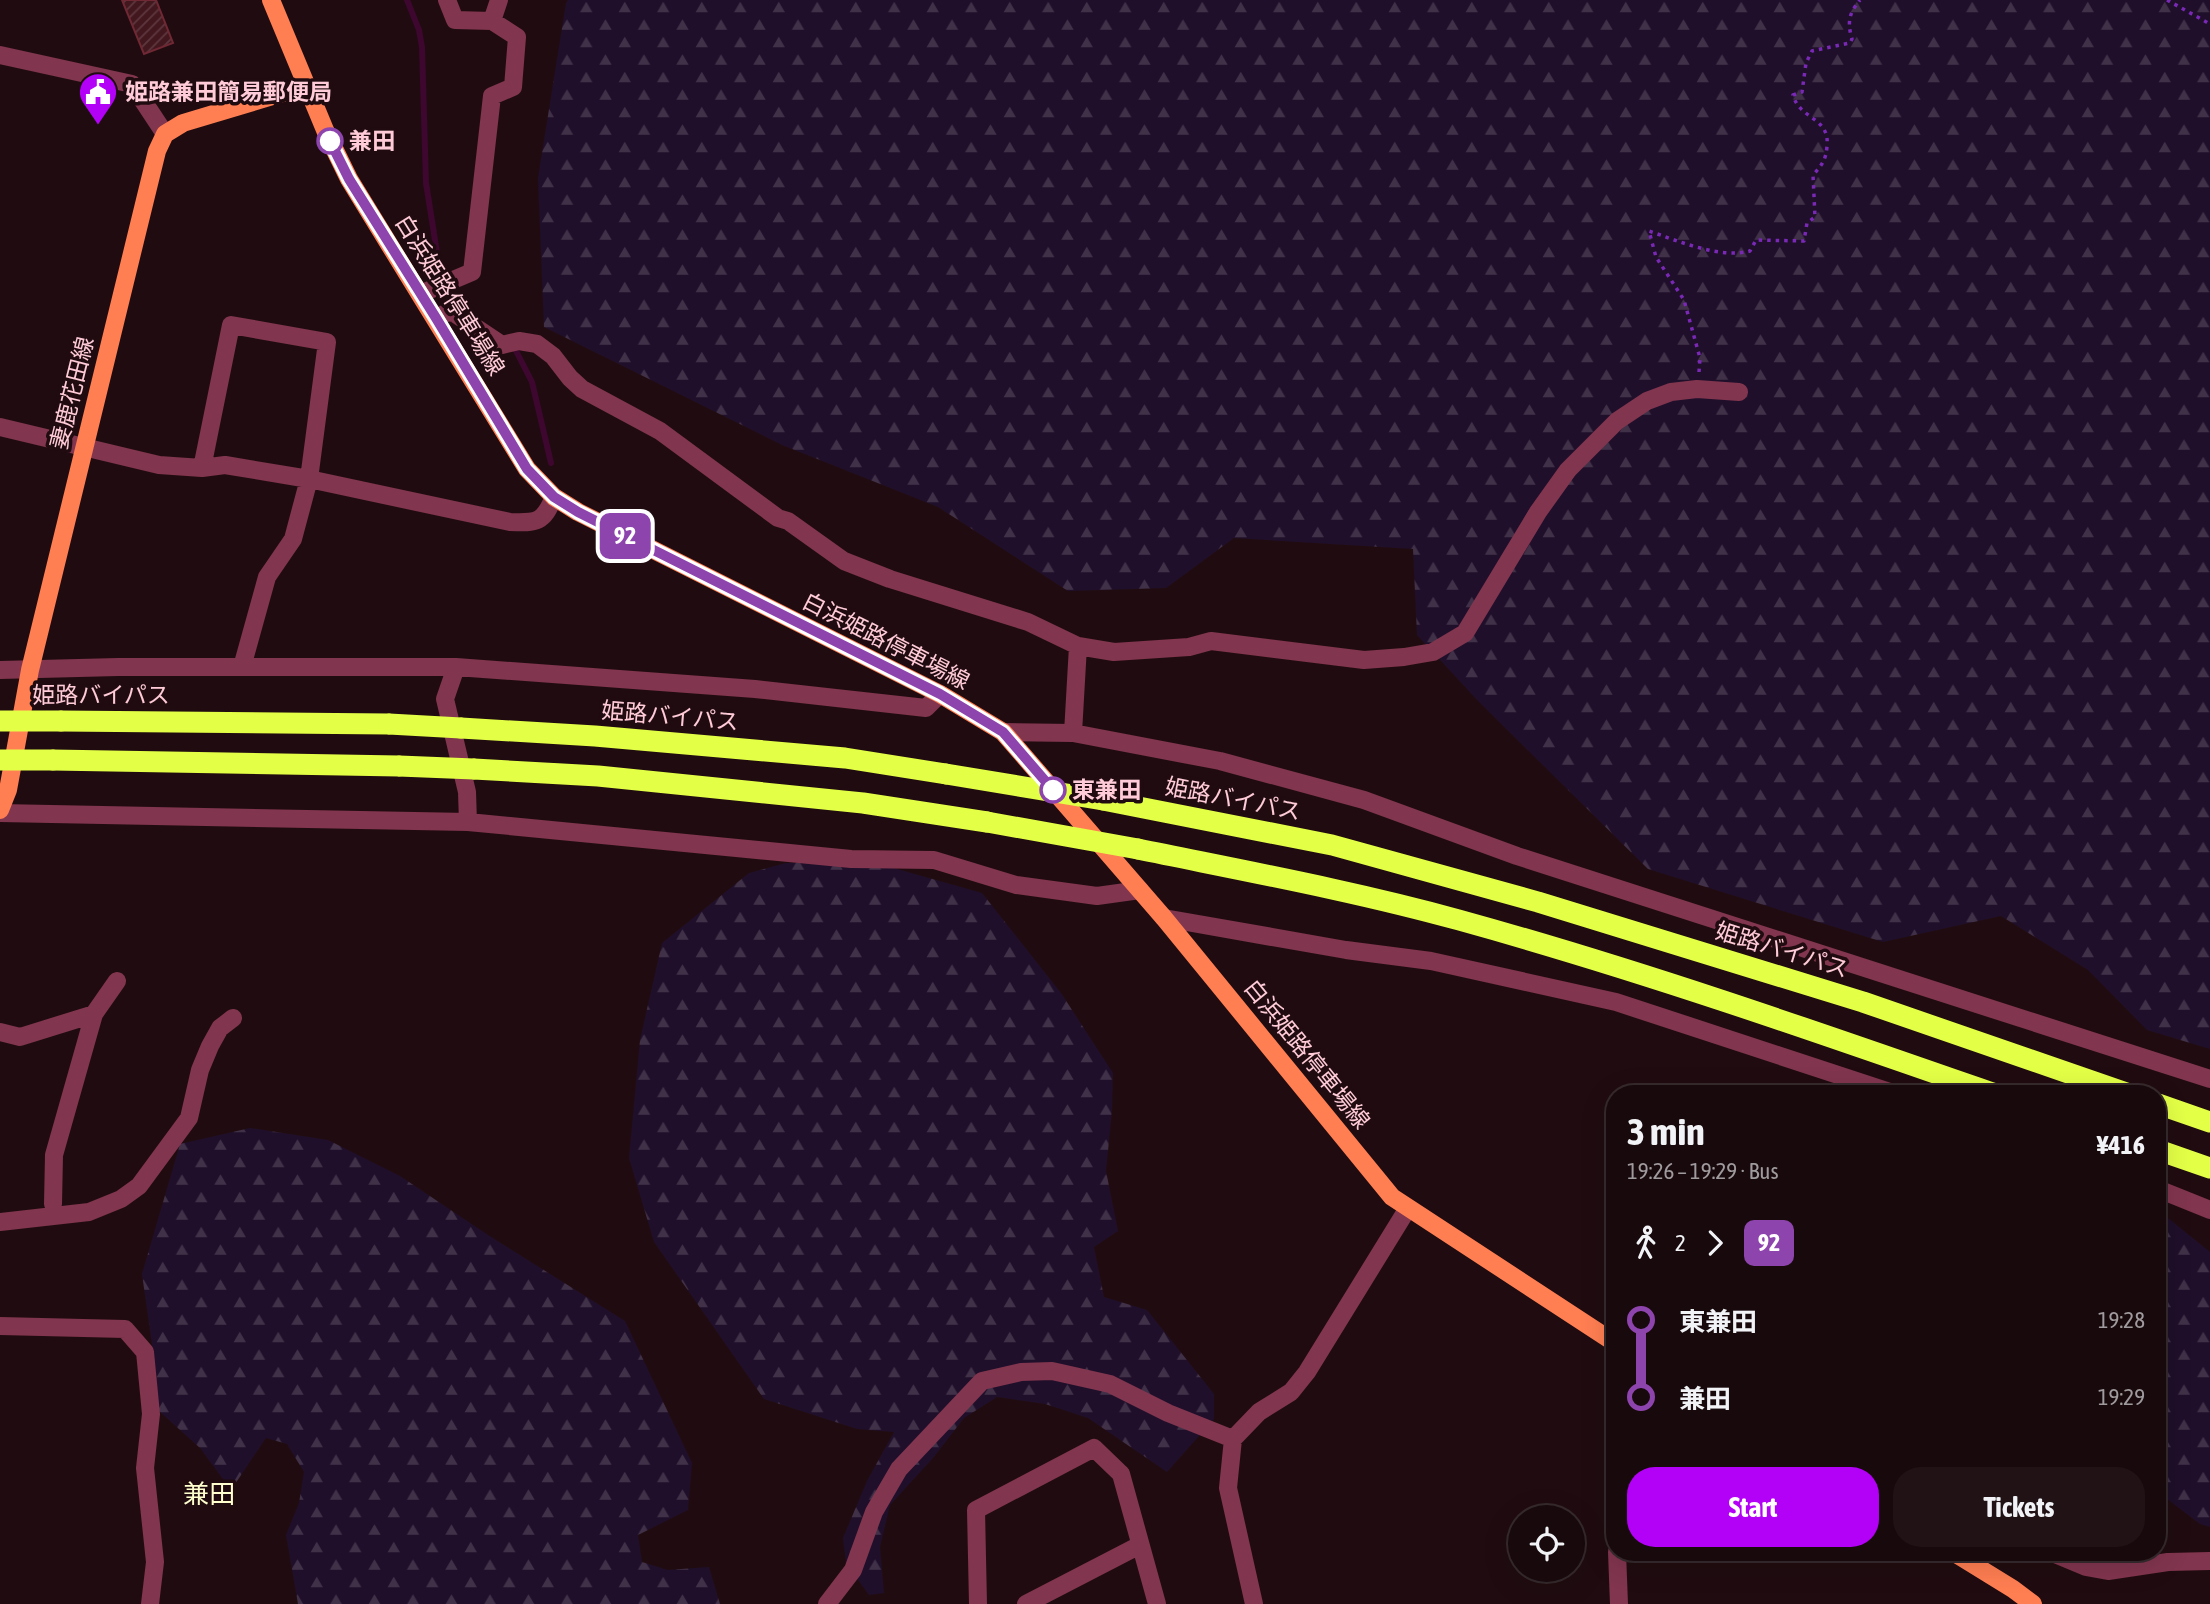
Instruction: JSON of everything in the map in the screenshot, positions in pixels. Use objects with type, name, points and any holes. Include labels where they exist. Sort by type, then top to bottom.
[{"type":"highway","name":"姫路バイパス","points":[[0,721],[389,724],[594,736],[845,758],[1103,800],[1332,845],[1538,902],[1863,1002],[2103,1085]]},
{"type":"highway","points":[[0,760],[399,766],[598,776],[863,803],[988,822],[1138,849],[1316,886],[1458,920],[1711,995],[1969,1085]]},
{"type":"highway","points":[[2166,1107],[2210,1122]]},
{"type":"highway","points":[[2166,1153],[2210,1168]]},
{"type":"main road","name":"白浜姫路停車場線","points":[[271,0],[325,130],[349,179],[436,287],[436,318],[527,469],[554,497],[578,512],[940,694],[1003,732],[1164,918],[1392,1197],[1606,1337]]},
{"type":"main road","points":[[165,134],[183,123],[306,86]]},
{"type":"main road","name":"妻鹿花田線","points":[[0,812],[9,790],[30,670],[84,446],[157,151],[165,134]]},
{"type":"main road","points":[[1968,1561],[2033,1604]]},
{"type":"street","points":[[436,287],[472,272],[492,96],[513,87],[517,37],[492,21],[455,20],[447,0]]},
{"type":"street","points":[[492,21],[499,0]]},
{"type":"street","points":[[0,55],[132,84],[165,134]]},
{"type":"street","points":[[436,318],[454,313],[510,343],[537,344],[553,356],[582,389],[660,431],[778,518],[788,521],[844,561],[890,579],[1028,622],[1078,646],[1114,652],[1211,642],[1364,660],[1433,652],[1465,633],[1538,512],[1568,470],[1617,421],[1647,401],[1671,393],[1697,389],[1738,392]]},
{"type":"street","points":[[202,468],[231,325],[327,342],[309,479],[293,539],[267,577],[242,667]]},
{"type":"street","points":[[0,426],[159,465],[202,468],[225,465],[309,479],[510,522],[532,523],[547,514],[554,497]]},
{"type":"street","points":[[1073,733],[1078,646]]},
{"type":"street","points":[[0,670],[118,667],[456,667],[755,688],[926,708],[940,694]]},
{"type":"street","points":[[456,667],[445,699],[467,792],[468,822]]},
{"type":"street","points":[[1003,732],[1073,733],[1220,761],[1364,800],[1517,856],[2210,1079]]},
{"type":"street","points":[[0,812],[468,822],[851,859],[934,860],[1016,885],[1097,896],[1140,890]]},
{"type":"street","points":[[1164,918],[1346,950],[1431,961],[1616,1002],[1869,1085]]},
{"type":"street","points":[[53,1204],[54,1156],[94,1014],[117,981]]},
{"type":"street","points":[[0,1032],[20,1037],[94,1014]]},
{"type":"street","points":[[0,1222],[89,1212],[121,1199],[139,1186],[189,1118],[200,1070],[210,1046],[220,1028],[233,1018]]},
{"type":"street","points":[[2166,1192],[2210,1210]]},
{"type":"street","points":[[1254,1604],[1228,1488],[1233,1439],[1259,1412],[1292,1392],[1408,1208]]},
{"type":"street","points":[[0,1325],[125,1329],[145,1352],[151,1415],[145,1468],[155,1562],[150,1604]]},
{"type":"street","points":[[827,1604],[853,1570],[874,1512],[899,1469],[982,1381],[1021,1372],[1052,1371],[1110,1384],[1168,1413],[1233,1439]]},
{"type":"street","points":[[978,1604],[976,1510],[1094,1448],[1121,1474],[1157,1604]]},
{"type":"street","points":[[1026,1604],[1140,1545]]},
{"type":"street","points":[[1618,1561],[1619,1604]]},
{"type":"street","points":[[2072,1561],[2108,1571],[2168,1562],[2210,1561]]},
{"type":"path","points":[[1697,389],[1700,358],[1684,300],[1656,257],[1649,231],[1693,246],[1735,255],[1750,251],[1756,240],[1804,241],[1807,223],[1815,217],[1813,175],[1826,160],[1828,140],[1825,128],[1796,105],[1793,95],[1802,92],[1806,63],[1812,51],[1850,43],[1852,39],[1848,24],[1851,11],[1860,0]]},
{"type":"path","points":[[2167,0],[2210,24]]},
{"type":"green space","points":[[568,0],[2210,0],[2210,1049],[2147,1030],[2088,970],[2001,916],[1883,942],[1648,869],[1479,702],[1417,635],[1413,549],[1234,538],[1166,588],[1068,591],[938,507],[782,445],[544,327],[538,178]]},
{"type":"green space","points":[[786,863],[876,863],[982,893],[1061,993],[1113,1073],[1106,1171],[1118,1231],[1094,1247],[1104,1297],[1147,1310],[1214,1394],[1214,1419],[1167,1472],[1088,1418],[1045,1404],[997,1397],[964,1418],[933,1458],[890,1505],[880,1547],[884,1593],[869,1595],[846,1563],[843,1538],[867,1481],[894,1432],[857,1429],[764,1399],[654,1242],[629,1158],[640,1040],[662,943],[749,873]]},
{"type":"green space","points":[[250,1128],[328,1140],[400,1176],[625,1321],[692,1463],[688,1510],[638,1535],[642,1562],[668,1570],[709,1567],[720,1604],[298,1604],[286,1535],[299,1503],[304,1472],[287,1444],[266,1438],[231,1490],[200,1448],[159,1411],[142,1274],[180,1144]]},
{"type":"green space","points":[[2166,1216],[2210,1252],[2210,1527],[2200,1524],[2166,1498]]},
{"type":"building","points":[[122,0],[156,0],[173,43],[144,54]]},
{"type":"waterway","points":[[407,0],[419,30],[422,47],[426,183],[438,259],[449,304],[455,307]]},
{"type":"waterway","points":[[513,345],[532,382],[551,463]]},
{"type":"bus line","name":"92","points":[[330,141],[349,179],[527,469],[554,497],[578,512],[940,694],[1003,732],[1053,790]]},
{"type":"place","name":"姫路兼田簡易郵便局","points":[[98,126]]},
{"type":"place","name":"兼田","points":[[330,141]]},
{"type":"place","name":"東兼田","points":[[1053,790]]},
{"type":"district","name":"兼田","points":[[209,1494]]}]
